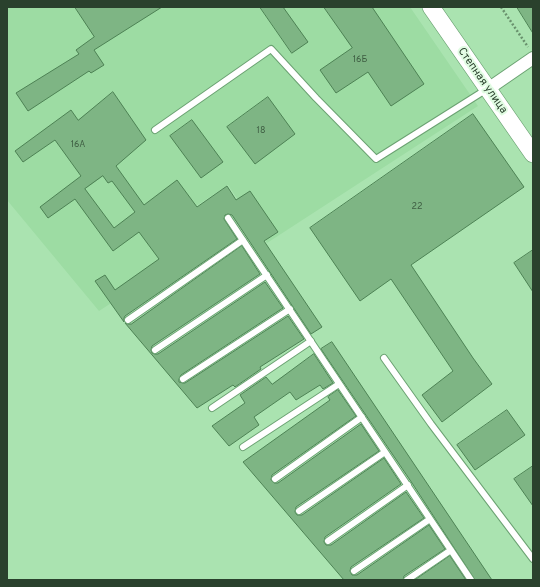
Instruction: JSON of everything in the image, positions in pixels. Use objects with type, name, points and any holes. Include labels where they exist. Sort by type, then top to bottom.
[{"type":"main road","name":"Степная улица","points":[[431,7],[533,154]]},
{"type":"street","points":[[488,89],[531,53]]},
{"type":"lane","points":[[155,130],[271,49],[316,98],[376,159],[488,89]]},
{"type":"lane","points":[[228,218],[471,580]]},
{"type":"lane","points":[[128,320],[243,240]]},
{"type":"lane","points":[[155,350],[267,275]]},
{"type":"lane","points":[[183,379],[290,309]]},
{"type":"lane","points":[[212,408],[311,341]]},
{"type":"lane","points":[[384,358],[431,424],[533,559]]},
{"type":"lane","points":[[243,447],[339,384]]},
{"type":"lane","points":[[275,479],[362,417]]},
{"type":"lane","points":[[298,511],[385,452]]},
{"type":"lane","points":[[328,541],[408,485]]},
{"type":"lane","points":[[354,570],[430,519]]},
{"type":"lane","points":[[407,580],[451,550]]},
{"type":"path","points":[[501,7],[531,53]]},
{"type":"shaded area","points":[[7,7],[410,7],[478,106],[267,243],[228,185],[196,206],[216,235],[99,311],[7,200]]},
{"type":"building","points":[[75,7],[162,7],[94,50],[104,65],[91,73],[89,71],[28,111],[16,93],[79,54],[76,50],[94,37]]},
{"type":"building","points":[[260,7],[283,7],[308,42],[292,53]]},
{"type":"building","points":[[324,7],[372,7],[424,84],[391,106],[368,72],[336,93],[320,70],[352,48]]},
{"type":"building","points":[[517,7],[533,7],[533,33]]},
{"type":"building","points":[[113,92],[146,140],[116,166],[144,205],[177,180],[197,207],[227,186],[236,200],[250,191],[278,232],[264,241],[322,327],[311,334],[232,215],[228,214],[225,215],[224,219],[237,239],[125,316],[124,322],[95,281],[105,275],[115,290],[159,259],[139,232],[113,251],[75,199],[48,218],[40,207],[81,176],[55,140],[23,162],[15,151],[71,110],[78,120]],"holes":[[[103,176],[108,183],[112,181],[135,212],[114,228],[85,189]]]},
{"type":"building","points":[[268,97],[295,134],[255,164],[227,127]]},
{"type":"building","points":[[473,114],[524,187],[411,265],[492,384],[442,422],[422,395],[453,371],[391,279],[360,301],[310,228]]},
{"type":"building","points":[[192,120],[223,162],[201,178],[170,136]]},
{"type":"building","points":[[242,246],[260,274],[152,346],[152,353],[158,354],[265,282],[283,308],[181,375],[179,382],[185,383],[288,316],[304,339],[260,367],[261,369],[235,387],[233,385],[197,408],[125,323],[131,324]]},
{"type":"building","points":[[533,250],[533,292],[514,263]]},
{"type":"building","points":[[332,342],[492,580],[475,580],[412,483],[321,349]]},
{"type":"building","points":[[314,354],[333,383],[323,389],[320,385],[296,400],[290,392],[254,417],[259,425],[229,446],[212,426],[245,403],[240,395],[266,377],[272,384]]},
{"type":"building","points":[[338,390],[356,416],[272,475],[271,480],[274,483],[278,483],[361,424],[379,451],[296,507],[295,512],[297,515],[302,515],[384,458],[401,484],[325,537],[324,542],[326,545],[331,545],[406,492],[424,518],[351,567],[350,571],[352,575],[357,575],[429,525],[445,549],[404,576],[403,580],[344,580],[243,462],[330,400],[328,397]]},
{"type":"building","points":[[507,410],[525,435],[475,470],[457,445]]},
{"type":"building","points":[[533,466],[533,506],[514,479]]},
{"type":"building","points":[[450,556],[466,580],[415,580]]}]
